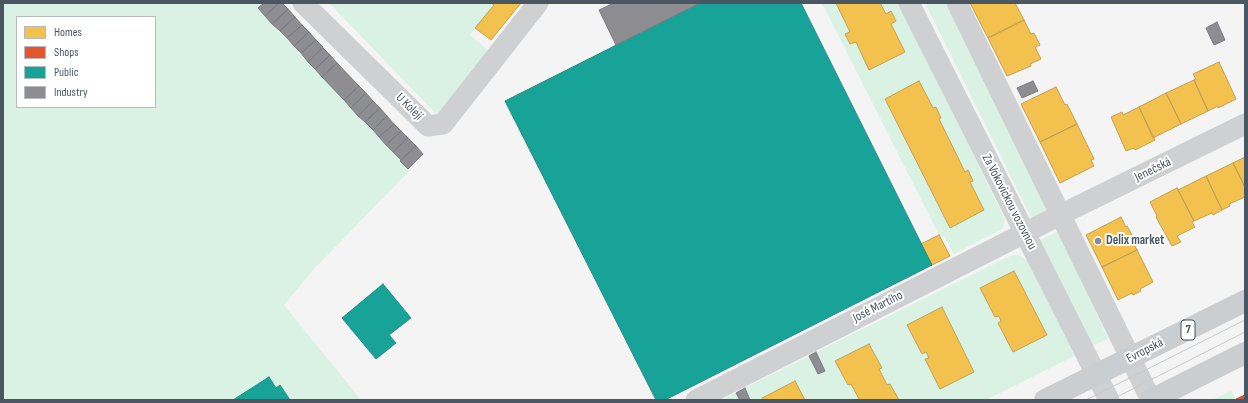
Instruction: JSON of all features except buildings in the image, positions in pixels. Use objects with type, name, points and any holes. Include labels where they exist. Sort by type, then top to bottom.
[{"type":"main road","name":"Evropská","points":[[1045,400],[1245,301]]},
{"type":"main road","points":[[1151,400],[1245,353]]},
{"type":"street","name":"U Kolejí","points":[[303,3],[428,126],[443,124],[538,3]]},
{"type":"street","name":"Za Vokovickou vozovnou","points":[[909,3],[1109,400]]},
{"type":"street","points":[[957,3],[1151,400]]},
{"type":"street","name":"Jenečská","points":[[1060,215],[1245,124]]},
{"type":"street","name":"José Martího","points":[[696,400],[1060,215]]},
{"type":"green space","points":[[3,3],[264,3],[258,9],[410,170],[312,271],[284,305],[361,400],[3,400]]},
{"type":"green space","points":[[329,3],[491,3],[494,5],[470,35],[493,55],[441,119]]},
{"type":"green space","points":[[822,3],[836,3],[850,32],[846,34],[850,44],[856,42],[869,69],[905,52],[891,24],[896,21],[891,12],[886,14],[880,3],[898,3],[1005,219],[1002,229],[954,254],[944,236],[940,237]],"holes":[[[919,81],[933,108],[936,107],[941,117],[939,119],[965,172],[968,171],[973,181],[970,182],[984,210],[950,228],[885,99]]]},
{"type":"green space","points":[[929,3],[945,3],[1048,210],[1032,219],[926,5]]},
{"type":"green space","points":[[1059,231],[1108,339],[1089,347],[1040,240]]},
{"type":"green space","points":[[1010,256],[1021,256],[1027,260],[1074,356],[986,400],[899,400],[890,384],[887,385],[879,369],[882,368],[869,344],[835,361],[847,385],[851,384],[859,399],[805,400],[795,381],[762,397],[763,400],[750,400],[745,388],[809,356],[819,374],[825,371],[816,352]],"holes":[[[1014,271],[1047,335],[1013,352],[998,323],[1001,321],[999,316],[995,317],[980,288]],[[942,307],[974,372],[940,389],[925,360],[929,358],[926,352],[922,354],[907,325]]]},
{"type":"green space","points":[[1231,391],[1237,400],[1212,400]]},
{"type":"green space","points":[[736,393],[740,400],[722,400]]},
{"type":"tram line","points":[[1086,400],[1245,320]]},
{"type":"tram line","points":[[1111,400],[1245,332]]},
{"type":"place","name":"Delix market","points":[[1098,241]]}]
